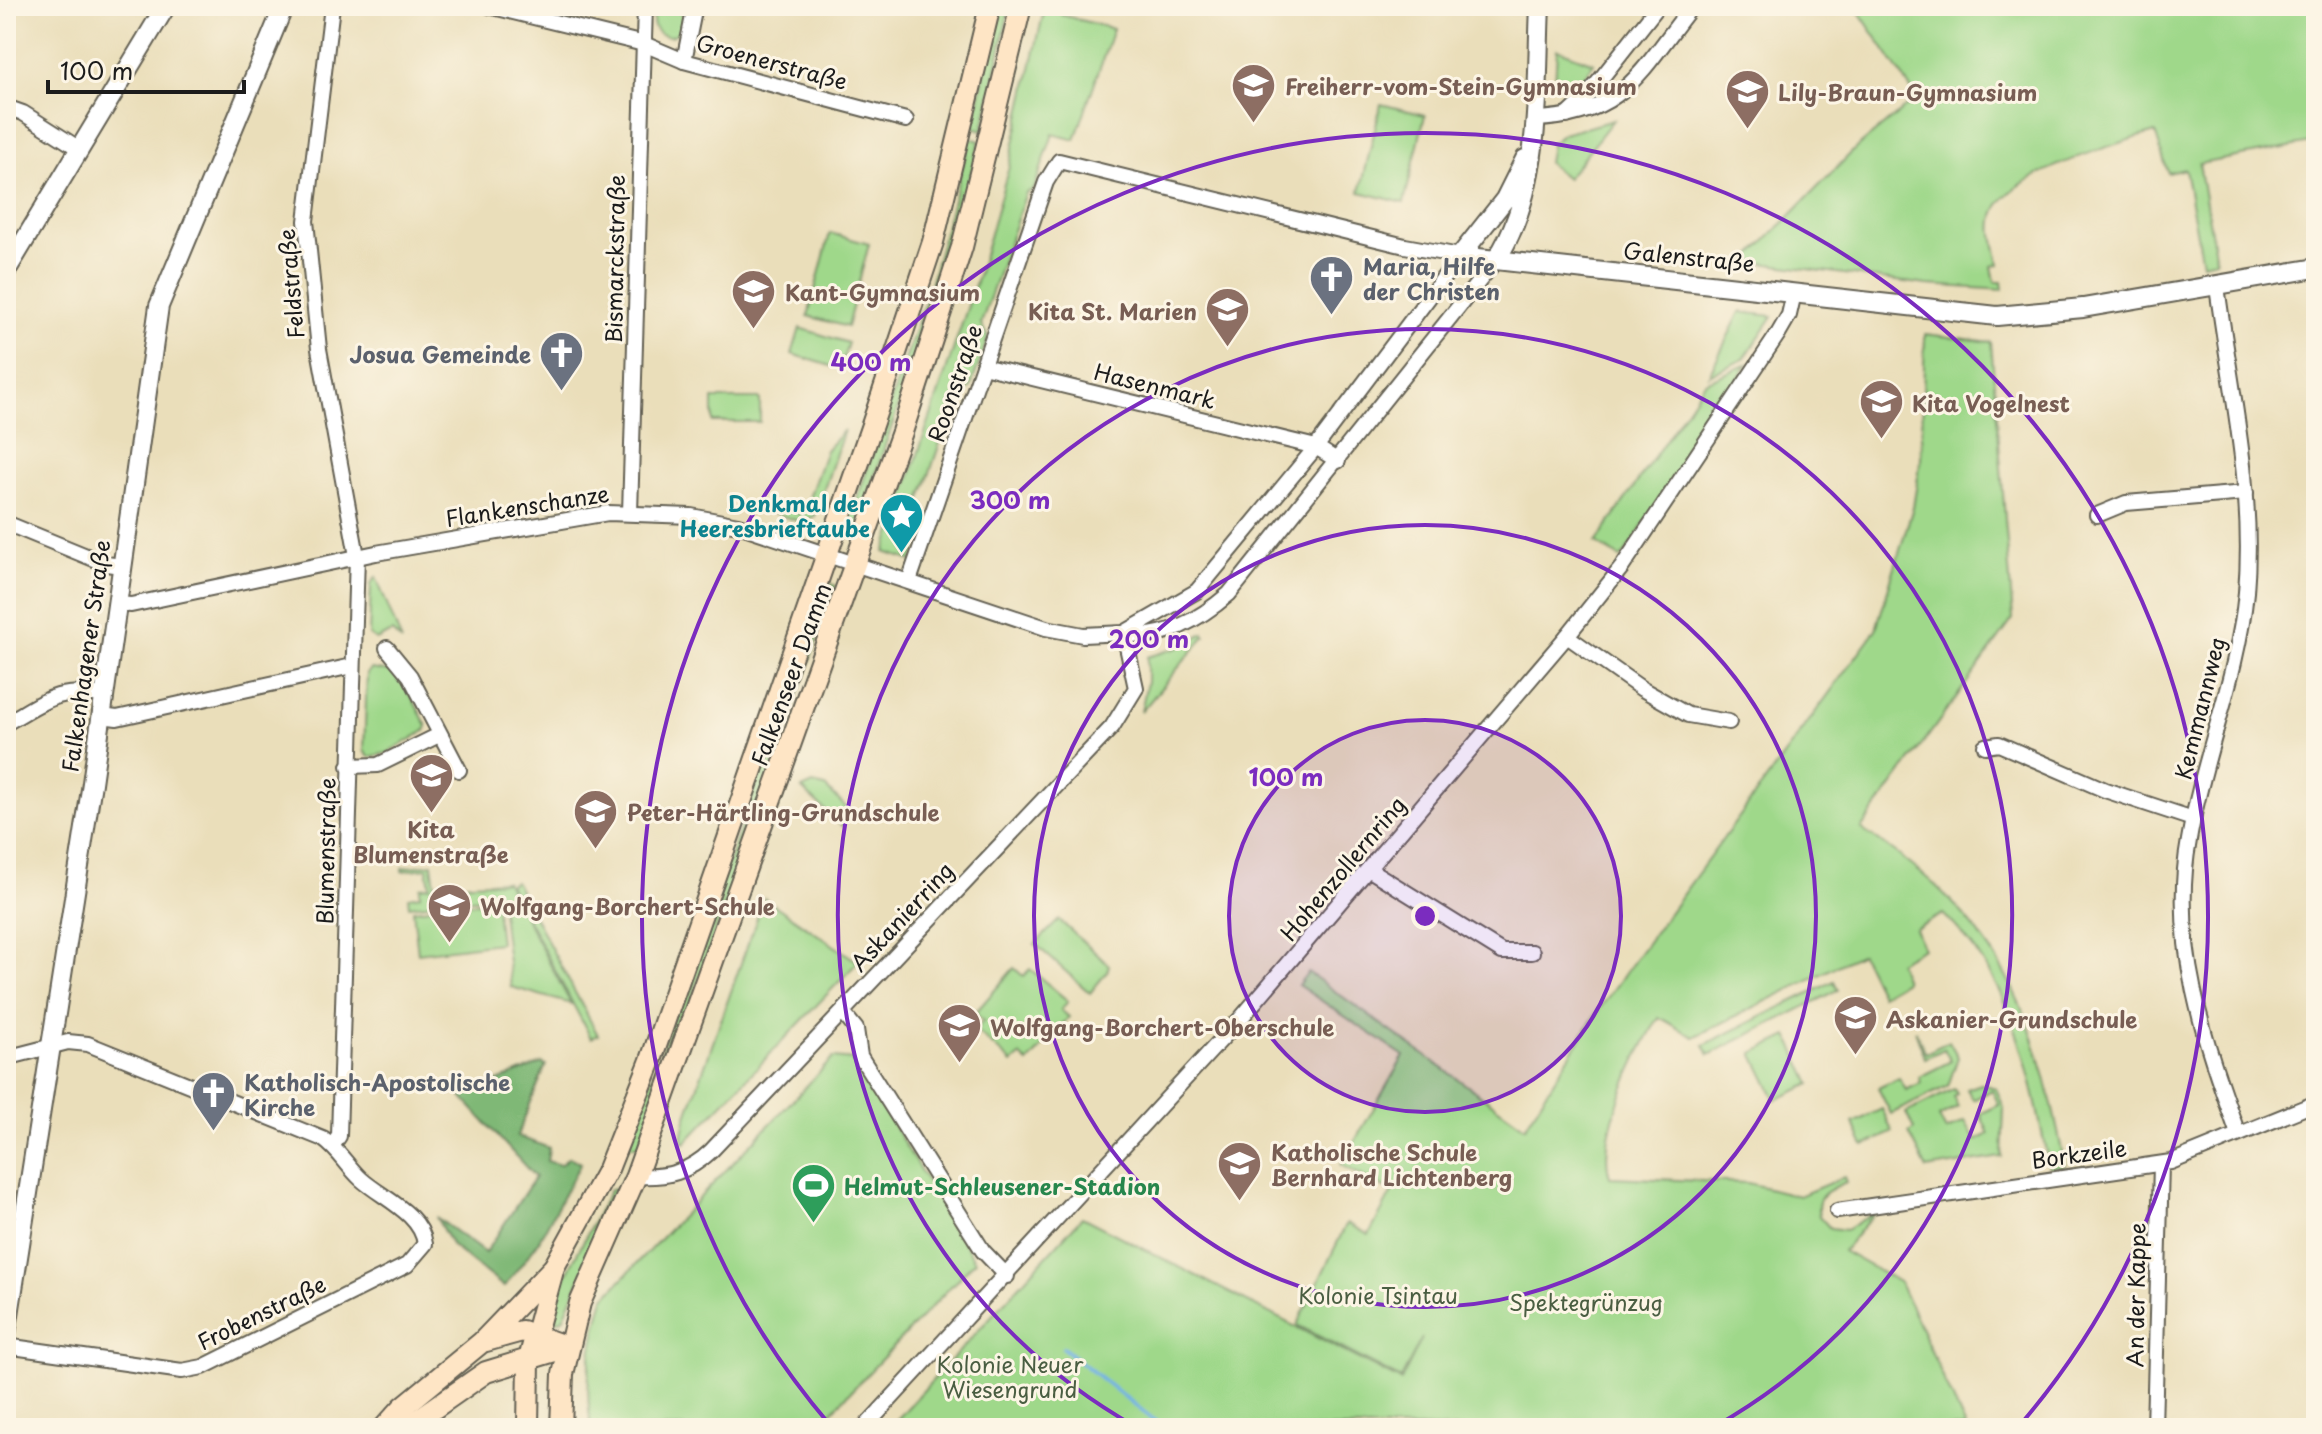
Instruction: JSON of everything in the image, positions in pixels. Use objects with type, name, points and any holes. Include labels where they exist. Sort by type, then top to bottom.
[{"type":"main road","name":"Falkenseer Damm","points":[[554,1267],[608,1169],[650,1063],[827,552],[933,242],[990,6]]},
{"type":"main road","name":"Falkenseer Damm","points":[[561,1428],[568,1347],[580,1303],[636,1176],[856,562],[962,247],[1021,6]]},
{"type":"main road","points":[[608,1169],[636,1176]]},
{"type":"main road","points":[[528,1428],[529,1359],[554,1267]]},
{"type":"main road","points":[[384,1428],[403,1407],[482,1342],[554,1267]]},
{"type":"main road","points":[[482,1342],[513,1332],[534,1333],[568,1347]]},
{"type":"main road","points":[[406,1428],[486,1372],[568,1347]]},
{"type":"main road","points":[[527,1404],[561,1404]]},
{"type":"street","points":[[6,271],[166,6]]},
{"type":"street","name":"Falkenhagener Straße","points":[[6,1334],[163,290],[284,6]]},
{"type":"street","name":"Feldstraße","points":[[332,6],[306,230],[319,349],[357,556]]},
{"type":"street","name":"Groenerstraße","points":[[489,6],[644,44],[684,61],[906,120]]},
{"type":"street","name":"Bismarckstraße","points":[[630,513],[645,6]]},
{"type":"street","points":[[684,61],[695,6]]},
{"type":"street","points":[[1496,260],[1514,232],[1528,177],[1540,6]]},
{"type":"street","points":[[1567,116],[1585,99],[1658,6]]},
{"type":"street","points":[[1534,119],[1588,113],[1612,101],[1692,6]]},
{"type":"street","points":[[6,107],[31,118],[78,148]]},
{"type":"street","points":[[1460,256],[1505,199],[1530,152]]},
{"type":"street","name":"Galenstraße","points":[[1064,160],[1383,241],[1460,256],[2005,316],[2217,286],[2316,268]]},
{"type":"street","name":"Roonstraße","points":[[909,581],[1046,182],[1055,165],[1064,160]]},
{"type":"street","name":"Flankenschanze","points":[[1124,633],[1197,591],[1316,447],[1460,256]]},
{"type":"street","name":"Flankenschanze","points":[[117,604],[131,605],[357,556],[591,515],[630,513],[691,516],[738,525],[827,552],[1046,628],[1083,635],[1124,633],[1141,638],[1168,631],[1214,607],[1240,581],[1496,260]]},
{"type":"street","name":"Kemmannweg","points":[[2217,286],[2246,493],[2249,540],[2242,628],[2193,819],[2185,867],[2186,954],[2202,1034],[2238,1134]]},
{"type":"street","name":"Hohenzollernring","points":[[864,1428],[1241,1018],[1567,636],[1622,567],[1778,334],[1789,315],[1794,293]]},
{"type":"street","name":"Hasenmark","points":[[983,366],[1316,447]]},
{"type":"street","points":[[1316,447],[1338,461]]},
{"type":"street","points":[[2097,515],[2126,503],[2246,493]]},
{"type":"street","points":[[6,523],[106,564],[122,566]]},
{"type":"street","name":"Blumenstraße","points":[[333,1145],[339,1136],[357,556]]},
{"type":"street","points":[[1197,591],[1214,607]]},
{"type":"street","name":"Askanierring","points":[[636,1176],[659,1177],[698,1163],[1112,727],[1136,688],[1124,633]]},
{"type":"street","points":[[1567,636],[1642,689],[1688,715],[1729,722]]},
{"type":"street","points":[[387,648],[410,676],[459,770]]},
{"type":"street","points":[[101,716],[117,718],[352,666]]},
{"type":"street","points":[[6,723],[58,694],[69,691],[103,695]]},
{"type":"street","points":[[349,766],[378,765],[439,735]]},
{"type":"street","points":[[1985,746],[1999,744],[2105,790],[2193,819]]},
{"type":"street","points":[[1370,870],[1502,952],[1532,952]]},
{"type":"street","points":[[843,1013],[856,1029],[860,1056],[868,1069],[983,1251],[1007,1276]]},
{"type":"street","points":[[6,1058],[68,1042],[88,1044],[333,1145]]},
{"type":"street","name":"Borkzeile","points":[[1837,1211],[2161,1164],[2316,1103]]},
{"type":"street","name":"Frobenstraße","points":[[6,1346],[182,1371],[203,1367],[407,1265],[425,1244],[421,1231],[412,1219],[362,1180],[333,1145]]},
{"type":"street","name":"An der Kappe","points":[[2154,1428],[2161,1164]]},
{"type":"green space","points":[[668,6],[678,11],[683,21],[678,31],[668,36],[658,31],[653,21],[658,11]]},
{"type":"green space","points":[[999,6],[1010,6],[983,130],[973,127]]},
{"type":"green space","points":[[1045,6],[1064,6],[1062,15],[1113,29],[1075,140],[1053,134],[1034,189],[1026,193],[981,324],[988,338],[970,389],[956,396],[911,528],[919,541],[912,561],[885,552],[978,276],[1008,170]]},
{"type":"green space","points":[[1855,6],[2316,6],[2316,142],[2199,164],[2216,260],[2202,263],[2185,169],[2168,173],[2155,132],[2068,161],[2023,183],[2006,196],[1996,210],[1993,223],[1999,264],[1992,266],[1995,282],[2002,282],[2003,290],[1927,285],[1746,261],[1856,148],[1917,98]]},
{"type":"green space","points":[[1557,49],[1594,63],[1573,91],[1555,83]]},
{"type":"green space","points":[[1381,104],[1425,115],[1404,203],[1360,192]]},
{"type":"green space","points":[[1613,120],[1567,178],[1548,163],[1551,144],[1563,134]]},
{"type":"green space","points":[[970,138],[980,141],[935,299],[856,531],[847,528],[927,296]]},
{"type":"green space","points":[[830,233],[869,244],[847,327],[808,316]]},
{"type":"green space","points":[[1740,312],[1773,316],[1744,359],[1709,375]]},
{"type":"green space","points":[[800,328],[848,343],[840,369],[792,354]]},
{"type":"green space","name":"Spektegrünzug","points":[[1925,334],[1991,342],[2013,619],[1861,829],[1909,863],[1948,897],[1979,933],[2004,972],[2024,1013],[2040,1059],[2065,1166],[2049,1168],[2026,1066],[2003,999],[1967,939],[1943,914],[1915,929],[1923,948],[1898,962],[1905,981],[1881,995],[1861,954],[1694,1037],[1659,1017],[1621,1095],[1607,1159],[1610,1177],[1748,1183],[1799,1196],[1844,1177],[1846,1182],[1821,1198],[1819,1216],[1830,1228],[1846,1230],[1876,1211],[1843,1251],[1900,1283],[1966,1428],[889,1428],[1082,1217],[1401,1381],[1422,1338],[1401,1379],[1297,1325],[1347,1223],[1369,1235],[1392,1192],[1341,1165],[1404,1056],[1298,985],[1308,972],[1525,1127],[1597,1012],[1876,629],[1913,507],[1921,459]]},
{"type":"green space","points":[[1748,364],[1624,555],[1620,558],[1596,543],[1705,382]]},
{"type":"green space","points":[[713,399],[760,399],[760,422],[713,422]]},
{"type":"green space","points":[[844,430],[815,516],[801,522],[773,513],[778,506],[803,515],[826,450]]},
{"type":"green space","points":[[376,577],[402,642],[392,632],[376,640],[369,635],[371,584]]},
{"type":"green space","points":[[827,583],[836,586],[640,1146],[628,1146]]},
{"type":"green space","points":[[1204,633],[1205,636],[1141,712],[1147,682],[1147,657],[1177,648]]},
{"type":"green space","points":[[371,669],[397,673],[401,677],[427,726],[425,731],[387,753],[369,757],[364,751],[367,673]]},
{"type":"green space","points":[[813,784],[825,787],[853,814],[842,826],[802,789]]},
{"type":"green space","points":[[432,864],[435,885],[506,881],[571,1004],[511,987],[500,896],[409,906],[408,897],[420,895],[420,887],[430,886],[427,868],[402,871],[402,868]]},
{"type":"green space","points":[[515,881],[598,1035],[591,1038],[509,884]]},
{"type":"green space","points":[[764,898],[858,962],[685,1143],[682,1140],[686,1119]]},
{"type":"green space","points":[[495,900],[500,943],[418,953],[413,910]]},
{"type":"green space","points":[[1059,920],[1109,965],[1090,993],[1035,944]]},
{"type":"green space","points":[[1014,968],[1023,976],[1030,969],[1068,1001],[1061,1010],[1069,1017],[1028,1063],[1020,1056],[1012,1063],[975,1030],[983,1021],[975,1013]]},
{"type":"green space","points":[[1834,981],[1838,990],[1709,1055],[1704,1045]]},
{"type":"green space","points":[[1915,1030],[1926,1053],[1949,1041],[1958,1057],[1948,1086],[1891,1114],[1878,1088],[1899,1078],[1906,1090],[1921,1083],[1919,1077],[1951,1061],[1944,1049],[1925,1058]]},
{"type":"green space","points":[[1788,1036],[1811,1084],[1776,1100],[1753,1053]]},
{"type":"green space","name":"Helmut-Schleusener-Stadion","points":[[833,1058],[854,1060],[975,1261],[816,1428],[591,1428],[588,1395],[590,1363],[604,1298]]},
{"type":"green space","points":[[542,1063],[546,1065],[517,1136],[549,1148],[547,1161],[560,1165],[569,1157],[581,1163],[537,1244],[504,1287],[452,1246],[436,1217],[485,1253],[535,1177],[461,1096]]},
{"type":"green space","points":[[1981,1084],[1996,1088],[2004,1108],[2002,1157],[1927,1169],[1909,1133],[1914,1129],[1906,1113],[1954,1089],[1957,1094],[1953,1097],[1958,1107],[1939,1117],[1946,1131],[1965,1121],[1976,1141],[1989,1134],[1980,1114],[1999,1105],[1992,1090],[1973,1100],[1967,1089]]},
{"type":"green space","points":[[1882,1109],[1893,1132],[1864,1146],[1853,1123]]},
{"type":"green space","points":[[619,1189],[563,1319],[551,1322],[550,1316],[567,1273],[610,1190]]},
{"type":"waterway","points":[[1063,1348],[1164,1428]]},
{"type":"place","name":"Freiherr-vom-Stein-Gymnasium","points":[[1254,124]]},
{"type":"place","name":"Lily-Braun-Gymnasium","points":[[1747,130]]},
{"type":"place","name":"Maria, Hilfe der Christen","points":[[1332,317]]},
{"type":"place","name":"Kant-Gymnasium","points":[[754,330]]},
{"type":"place","name":"Kita St. Marien","points":[[1228,349]]},
{"type":"place","name":"Josua Gemeinde","points":[[562,392]]},
{"type":"place","name":"Kita Vogelnest","points":[[1881,441]]},
{"type":"place","name":"Denkmal der Heeresbrieftaube","points":[[901,554]]},
{"type":"place","name":"Kita Blumenstraße","points":[[431,814]]},
{"type":"place","name":"Peter-Härtling-Grundschule","points":[[596,850]]},
{"type":"place","name":"Wolfgang-Borchert-Schule","points":[[449,944]]},
{"type":"place","name":"Askanier-Grundschule","points":[[1855,1057]]},
{"type":"place","name":"Wolfgang-Borchert-Oberschule","points":[[959,1065]]},
{"type":"place","name":"Katholisch-Apostolische Kirche","points":[[213,1133]]},
{"type":"place","name":"Katholische Schule Bernhard Lichtenberg","points":[[1240,1203]]},
{"type":"place","name":"Helmut-Schleusener-Stadion","points":[[813,1224]]},
{"type":"park label","name":"Kolonie Tsintau","points":[[1378,1294]]},
{"type":"park label","name":"Kolonie Neuer Wiesengrund","points":[[1010,1376]]}]
